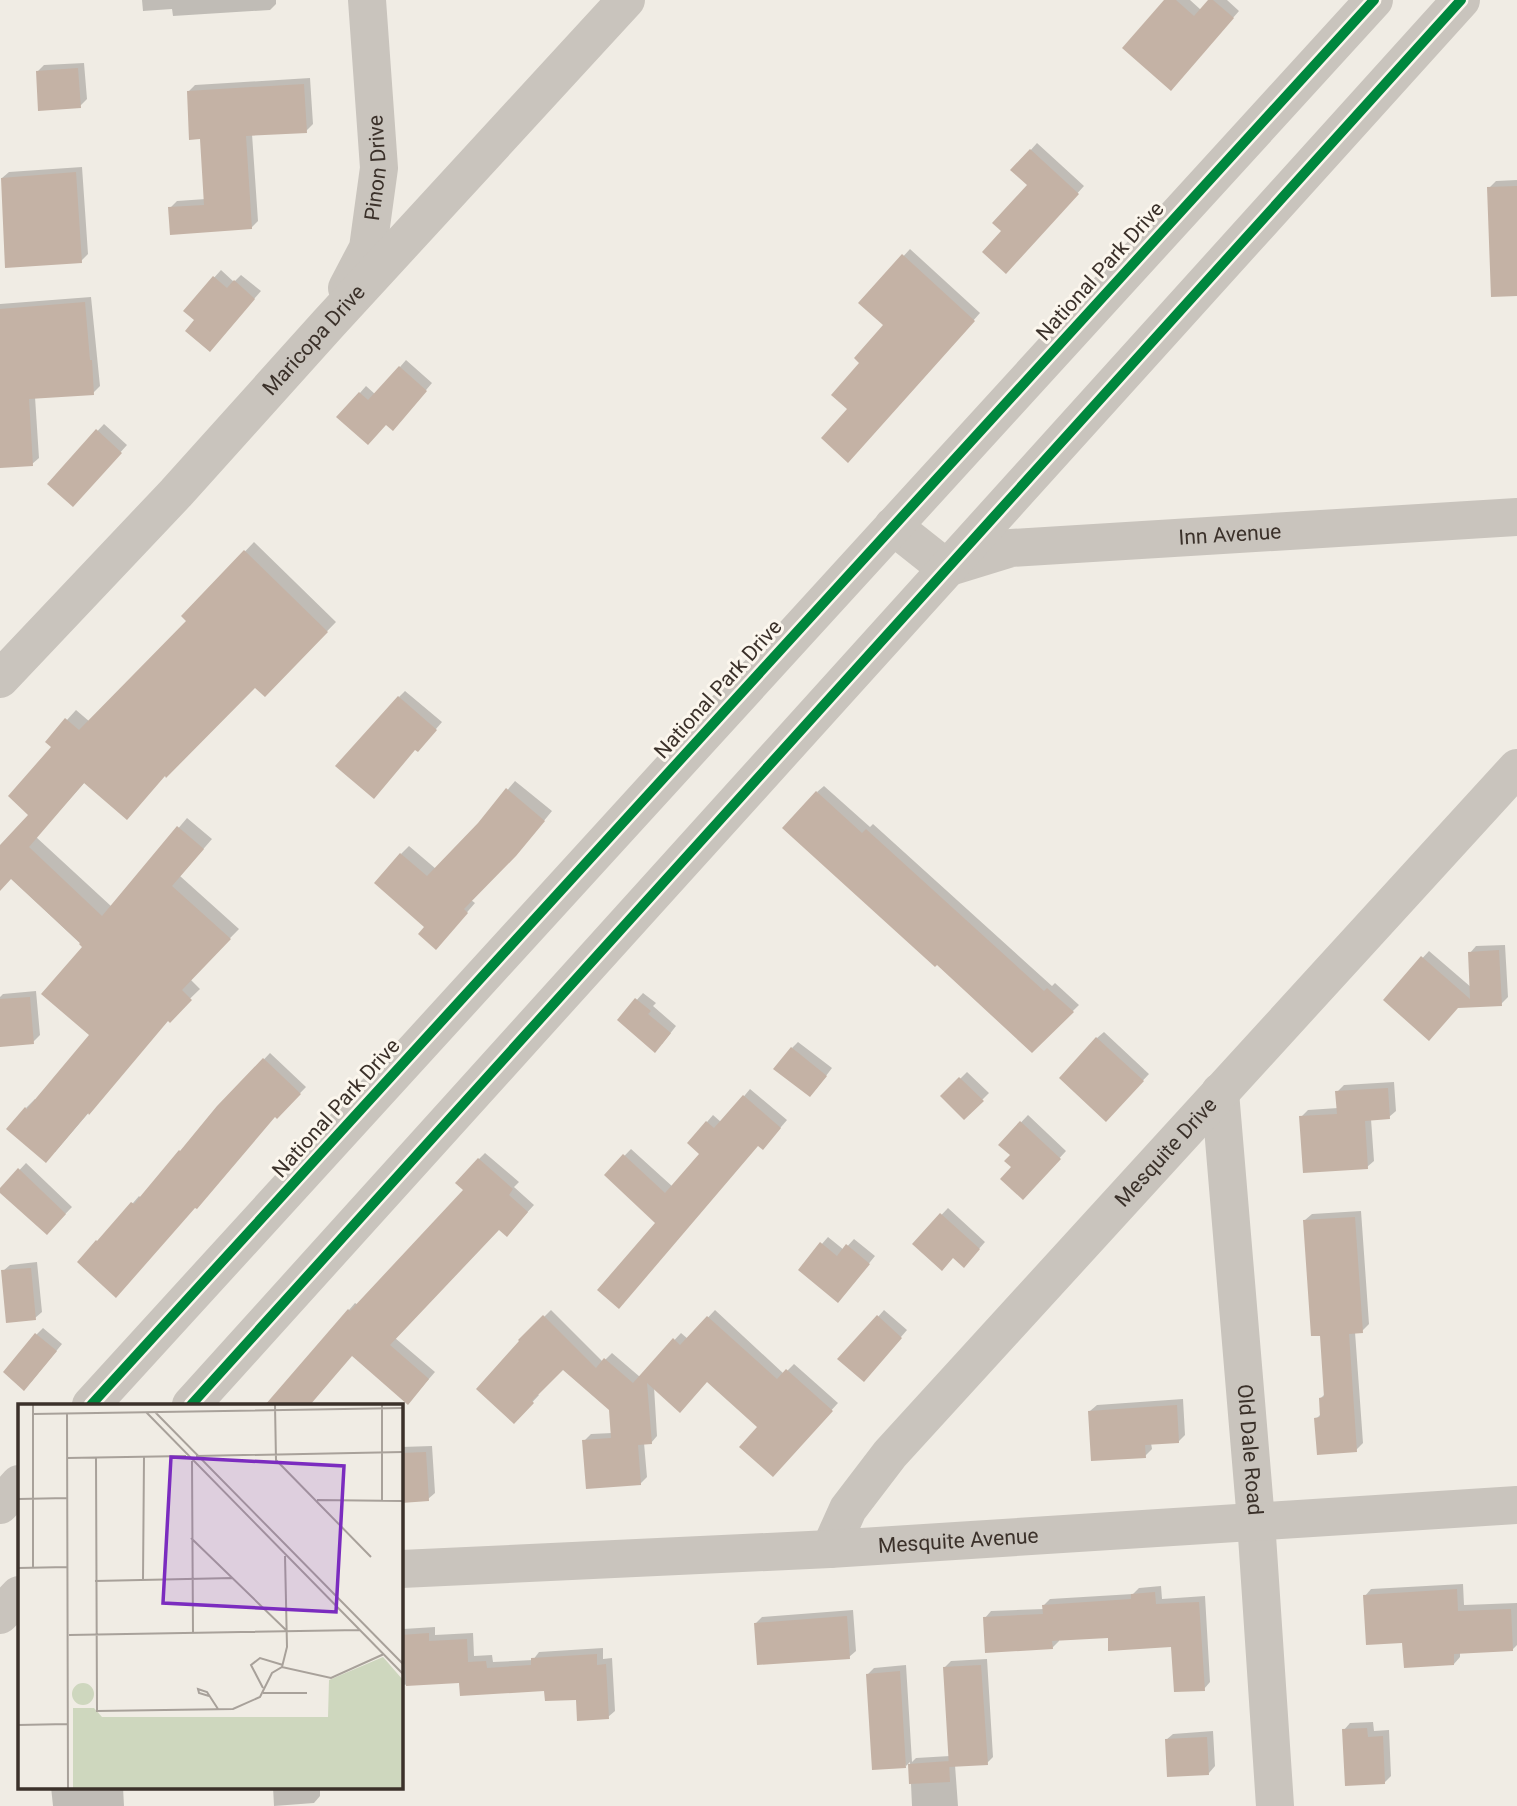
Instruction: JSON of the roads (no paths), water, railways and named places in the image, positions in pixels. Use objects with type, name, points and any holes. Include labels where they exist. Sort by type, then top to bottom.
[{"type":"street","name":"Pinon Drive","points":[[328,324],[368,248],[379,168],[367,0]]},
{"type":"street","name":"Maricopa Drive","points":[[0,679],[176,493],[626,0]]},
{"type":"street","name":"National Park Drive","points":[[92,1404],[1374,0]]},
{"type":"street","points":[[192,1404],[1461,0]]},
{"type":"street","name":"Inn Avenue","points":[[946,568],[1011,548],[1517,517]]},
{"type":"street","points":[[893,526],[946,568]]},
{"type":"street","name":"Mesquite Drive","points":[[830,1549],[848,1509],[890,1454],[1517,768]]},
{"type":"street","name":"Old Dale Road","points":[[1220,1092],[1256,1521],[1275,1806]]},
{"type":"street","points":[[0,1505],[18,1485]]},
{"type":"street","name":"Mesquite Avenue","points":[[402,1569],[830,1549],[1517,1504]]},
{"type":"street","points":[[0,1589],[18,1587]]},
{"type":"street","points":[[0,1615],[18,1596]]}]
